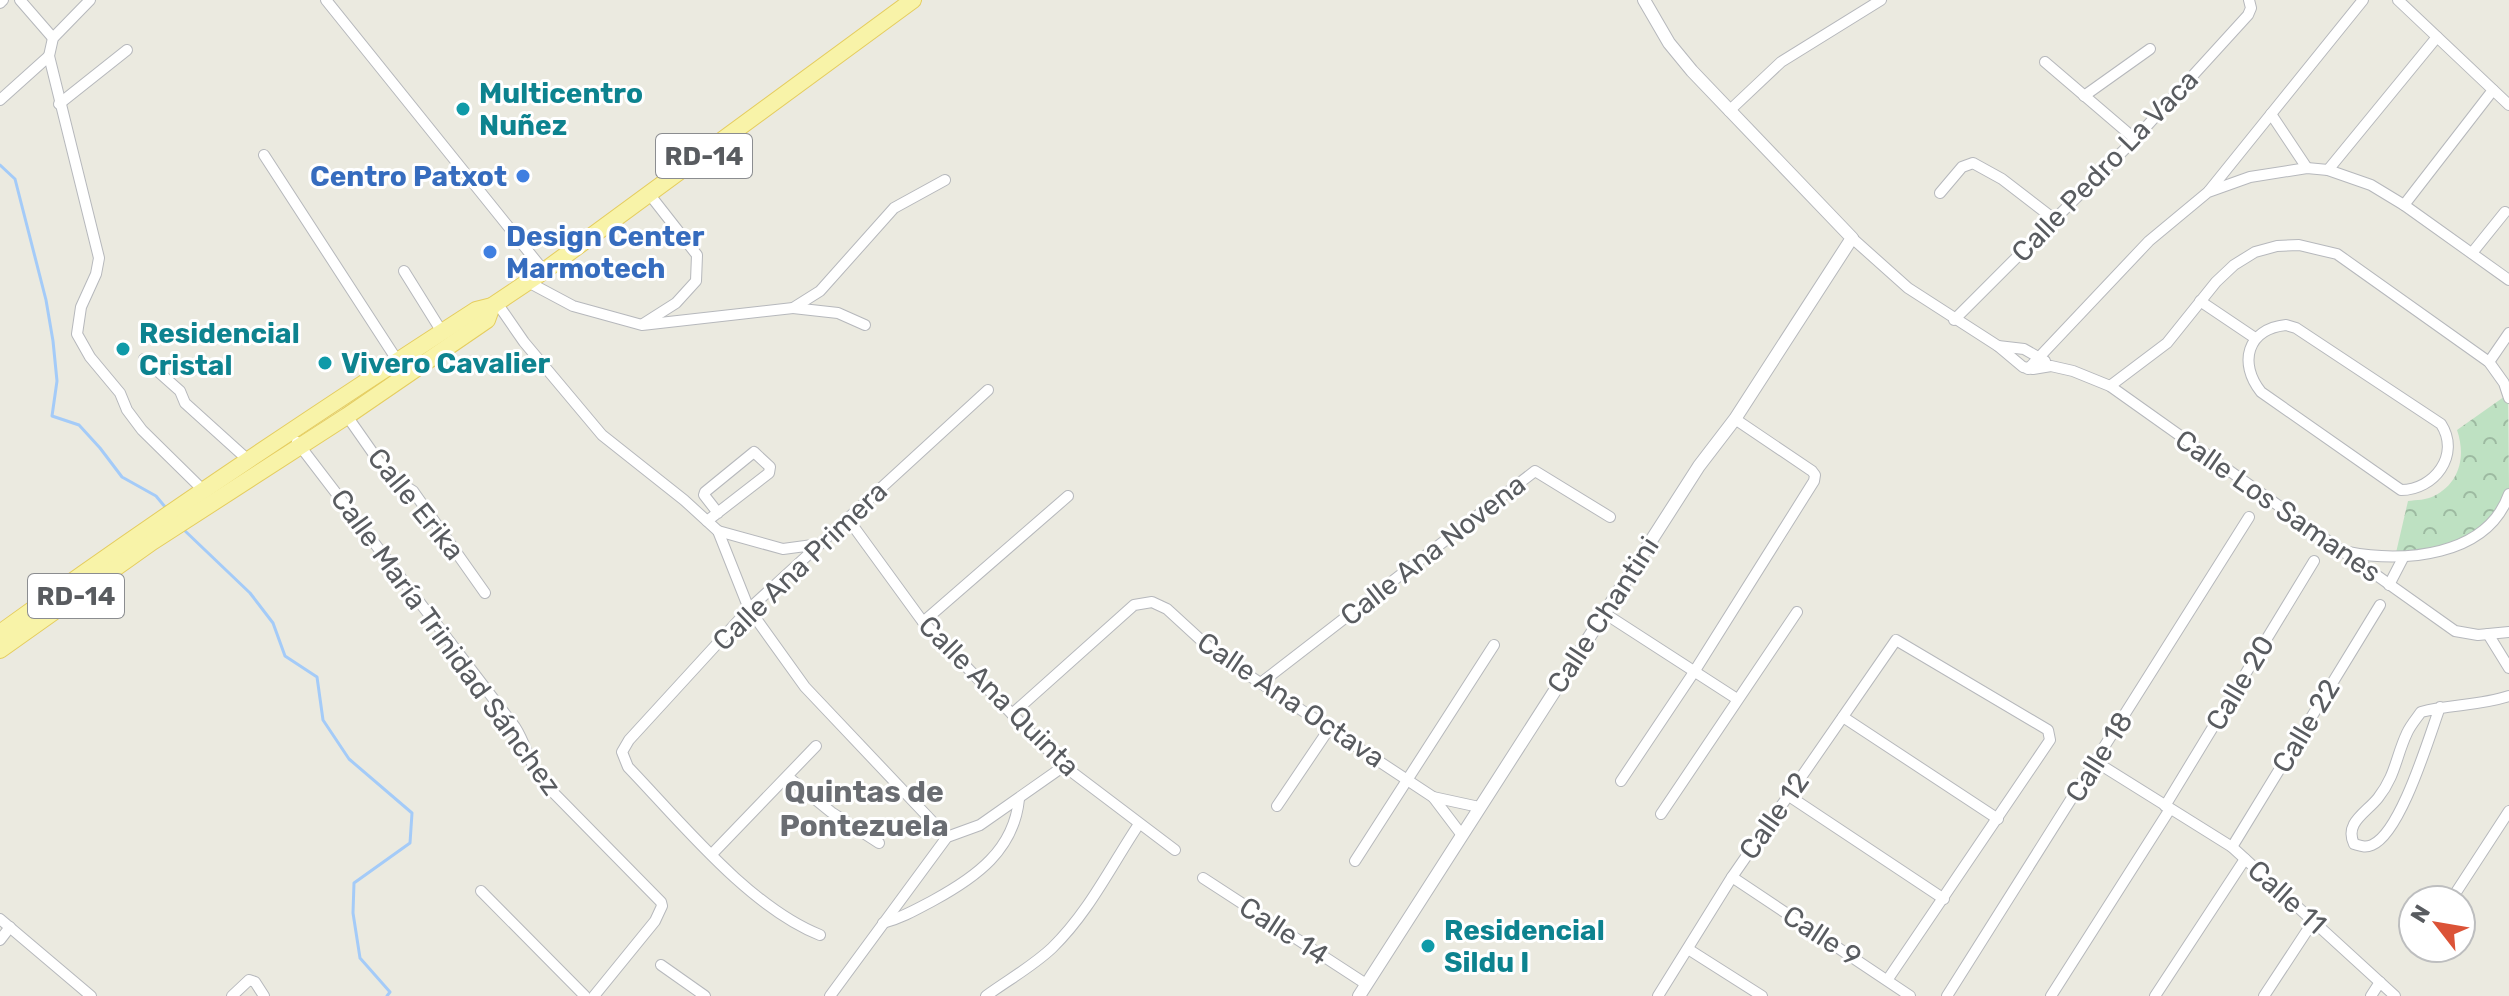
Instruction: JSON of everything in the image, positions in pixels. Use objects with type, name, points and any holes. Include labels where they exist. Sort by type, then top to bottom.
[{"type":"main road","name":"RD-14","points":[[0,650],[147,536],[198,492],[397,360],[544,271],[913,0]]},
{"type":"main road","name":"RD-14","points":[[0,633],[147,536],[206,509],[347,416],[487,320],[494,304]]},
{"type":"street","points":[[20,0],[53,38]]},
{"type":"street","points":[[90,0],[53,38],[49,56],[99,258],[96,274],[81,307],[77,334],[90,357],[120,393],[127,410],[142,430],[198,492]]},
{"type":"street","points":[[326,0],[544,271]]},
{"type":"street","points":[[1644,0],[1669,43],[1729,111],[1852,238],[1908,288],[2028,369],[2149,241],[2208,192],[2363,0]]},
{"type":"street","points":[[1729,111],[1781,62],[1881,0]]},
{"type":"street","points":[[2398,0],[2509,105]]},
{"type":"street","name":"Calle Pedro La Vaca","points":[[1954,320],[2135,139],[2248,15],[2250,4]]},
{"type":"street","points":[[2328,170],[2437,37]]},
{"type":"street","points":[[2084,96],[2150,49]]},
{"type":"street","points":[[59,104],[127,50]]},
{"type":"street","points":[[0,100],[49,56]]},
{"type":"street","points":[[2045,62],[2135,139]]},
{"type":"street","points":[[2404,205],[2493,90]]},
{"type":"street","points":[[2271,114],[2307,168]]},
{"type":"street","points":[[264,155],[397,360]]},
{"type":"street","points":[[1940,193],[1962,167],[1973,163],[2002,179],[2054,219]]},
{"type":"street","points":[[2208,192],[2250,177],[2307,168],[2328,170],[2371,185],[2404,205],[2509,280]]},
{"type":"street","points":[[793,308],[820,291],[894,208],[945,180]]},
{"type":"street","points":[[642,325],[676,303],[696,281],[697,255],[650,195]]},
{"type":"street","points":[[2472,253],[2505,212]]},
{"type":"street","name":"Calle Chantini","points":[[1359,996],[1699,466],[1735,419],[1852,238]]},
{"type":"street","points":[[2110,386],[2167,343],[2216,282],[2255,252],[2277,246],[2322,249],[2351,262],[2489,362],[2504,383],[2509,398]]},
{"type":"street","points":[[404,271],[442,332]]},
{"type":"street","points":[[528,282],[573,306],[642,325],[793,308],[838,313],[865,325]]},
{"type":"street","points":[[2200,301],[2255,338]]},
{"type":"street","points":[[494,304],[602,435],[718,531],[749,609],[805,687],[947,837]]},
{"type":"street","points":[[2275,326],[2296,328],[2417,406],[2446,431],[2447,449],[2441,471],[2425,484],[2401,490],[2261,392],[2249,368],[2255,338],[2275,326]]},
{"type":"street","points":[[2489,362],[2509,333]]},
{"type":"street","points":[[1998,346],[2024,349],[2040,356],[2048,365]]},
{"type":"street","points":[[144,359],[180,391],[185,403],[247,459]]},
{"type":"street","name":"Calle Los Samanes","points":[[2028,369],[2048,365],[2110,386],[2455,631],[2509,632]]},
{"type":"street","name":"Calle Ana Primera","points":[[712,854],[628,767],[622,752],[629,740],[749,609],[988,390]]},
{"type":"street","name":"Calle Erika","points":[[347,416],[389,476],[413,491],[485,593]]},
{"type":"street","points":[[1621,781],[1694,672],[1814,481],[1812,471],[1735,419]]},
{"type":"street","name":"Calle María Trinidad Sánchez","points":[[289,430],[523,738],[533,770],[661,902],[655,921],[594,996]]},
{"type":"street","points":[[707,521],[718,513],[771,470],[757,453],[754,452],[705,492],[704,495],[718,513]]},
{"type":"street","name":"Calle Ana Novena","points":[[1262,682],[1535,471],[1610,517]]},
{"type":"street","points":[[2342,551],[2403,558],[2445,549],[2471,538],[2493,520],[2509,494]]},
{"type":"street","points":[[923,622],[1068,496]]},
{"type":"street","name":"Calle 18","points":[[1947,996],[2249,517]]},
{"type":"street","name":"Calle Ana Quinta","points":[[848,519],[923,622],[1012,714],[1064,766],[1175,850]]},
{"type":"street","points":[[718,531],[783,549],[820,544]]},
{"type":"street","points":[[2389,585],[2403,558]]},
{"type":"street","name":"Calle 20","points":[[2051,996],[2314,561]]},
{"type":"street","name":"Calle Ana Octava","points":[[1012,714],[1134,605],[1152,602],[1167,609],[1215,653],[1433,797],[1461,834]]},
{"type":"street","name":"Calle 22","points":[[2232,847],[2380,605]]},
{"type":"street","points":[[1661,814],[1797,612]]},
{"type":"street","points":[[1604,613],[1737,699]]},
{"type":"street","points":[[2488,634],[2509,668]]},
{"type":"street","name":"Calle 12","points":[[1658,996],[1732,877],[1896,640],[2048,730],[2050,740],[1998,819]]},
{"type":"street","points":[[1355,861],[1494,645]]},
{"type":"street","points":[[2440,707],[2404,804],[2375,844],[2364,848],[2354,844],[2351,827],[2378,798],[2392,776],[2406,734],[2421,712],[2440,707],[2485,704],[2509,696]]},
{"type":"street","points":[[1843,717],[1998,819],[1888,979]]},
{"type":"street","points":[[1277,806],[1329,729]]},
{"type":"street","points":[[816,746],[712,854],[768,904],[805,929],[820,935]]},
{"type":"street","name":"Calle 11","points":[[2096,762],[2232,847],[2395,996]]},
{"type":"street","points":[[830,996],[947,837],[980,825],[1064,766]]},
{"type":"street","points":[[788,777],[831,812],[879,843]]},
{"type":"street","points":[[1789,796],[1944,899]]},
{"type":"street","name":"Calle Ana Octava","points":[[1433,797],[1479,807]]},
{"type":"street","points":[[883,923],[901,918],[925,905],[985,867],[1014,822],[1019,799]]},
{"type":"street","points":[[2461,884],[2509,811]]},
{"type":"street","points":[[986,996],[1051,949],[1077,920],[1139,824]]},
{"type":"street","points":[[2155,996],[2245,859]]},
{"type":"street","name":"Calle 9","points":[[1732,877],[1910,996]]},
{"type":"street","name":"Calle 14","points":[[1203,878],[1366,984]]},
{"type":"street","points":[[481,891],[585,996]]},
{"type":"street","points":[[0,919],[91,996]]},
{"type":"street","points":[[2264,996],[2314,920]]},
{"type":"street","points":[[0,940],[10,927]]},
{"type":"street","points":[[1688,949],[1762,996]]},
{"type":"street","points":[[661,965],[705,996]]},
{"type":"street","points":[[232,996],[249,980],[255,982],[264,996]]},
{"type":"street","points":[[2371,996],[2380,982]]},
{"type":"green space","points":[[2508,394],[2509,489],[2493,520],[2445,549],[2395,557],[2408,501],[2434,496],[2450,484],[2459,468],[2461,449],[2457,430]]},
{"type":"waterway","points":[[0,165],[15,179],[46,300],[57,381],[52,416],[79,425],[122,477],[156,496],[166,508]]},
{"type":"waterway","points":[[183,529],[250,593],[273,623],[285,656],[317,677],[323,720],[349,759],[412,813],[410,843],[354,883],[353,913],[360,958],[390,992],[387,996]]},
{"type":"place","name":"Multicentro Nuñez","points":[[463,109]]},
{"type":"place","name":"Centro Patxot","points":[[523,176]]},
{"type":"place","name":"Design Center Marmotech","points":[[490,252]]},
{"type":"place","name":"Residencial Cristal","points":[[123,349]]},
{"type":"place","name":"Vivero Cavalier","points":[[325,363]]},
{"type":"place","name":"Residencial Sildu I","points":[[1428,946]]},
{"type":"district","name":"Quintas de Pontezuela","points":[[864,809]]}]
